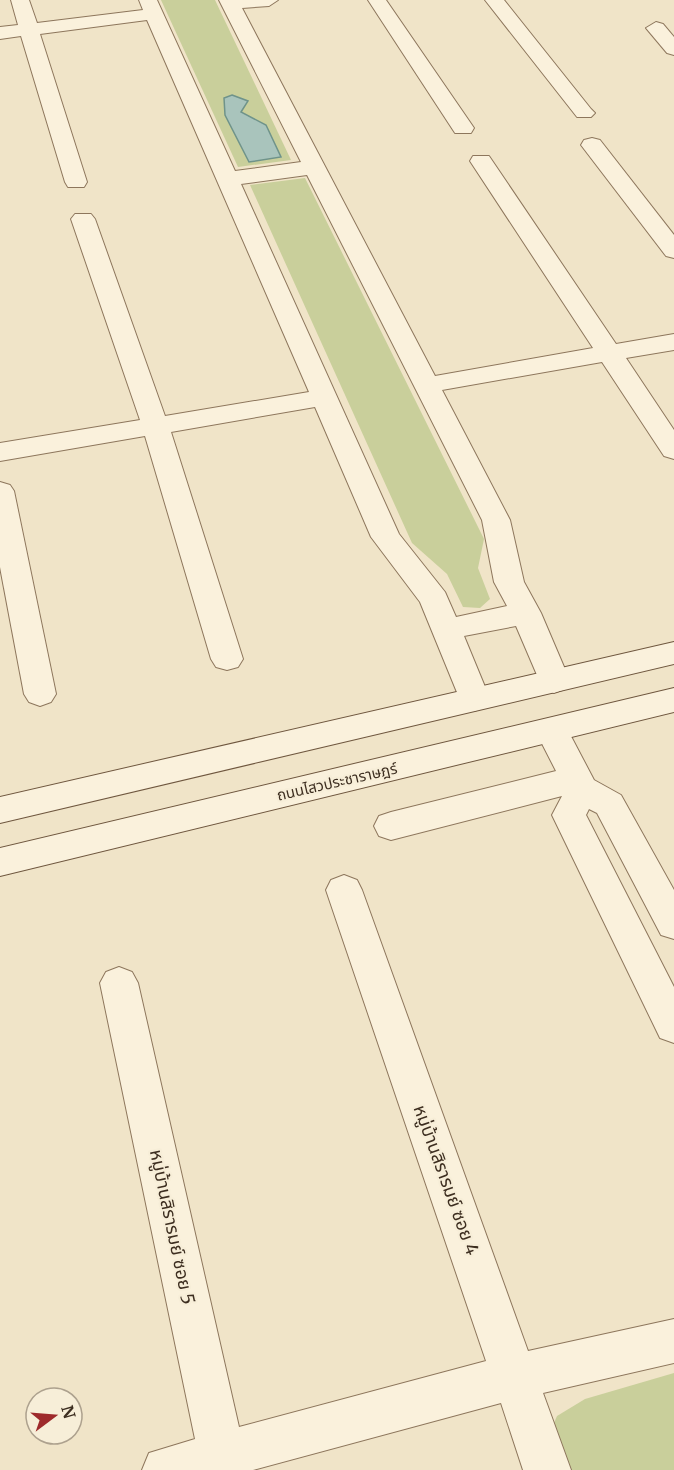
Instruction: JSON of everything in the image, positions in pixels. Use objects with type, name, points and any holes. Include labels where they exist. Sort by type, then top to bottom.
[{"type":"street","points":[[20,0],[76,182]]},
{"type":"street","points":[[269,0],[229,2],[496,520],[509,582],[526,613],[554,681]]},
{"type":"street","points":[[377,0],[463,128]]},
{"type":"street","points":[[494,0],[584,113]]},
{"type":"street","points":[[0,33],[151,7],[386,537],[434,599],[448,629],[474,699]]},
{"type":"street","points":[[656,28],[674,49]]},
{"type":"street","points":[[592,145],[674,251]]},
{"type":"street","points":[[481,161],[674,450]]},
{"type":"street","points":[[227,179],[315,166]]},
{"type":"street","points":[[83,219],[156,428],[227,659]]},
{"type":"street","points":[[427,385],[674,342]]},
{"type":"street","points":[[0,452],[156,428],[323,398]]},
{"type":"street","points":[[0,491],[40,694]]},
{"type":"street","points":[[448,629],[526,613]]},
{"type":"street","points":[[0,810],[674,653]]},
{"type":"street","name":"ถนนไสวประชาราษฎร์","points":[[0,862],[674,700]]},
{"type":"street","points":[[551,730],[579,784],[609,804],[674,924]]},
{"type":"street","points":[[390,826],[579,784]]},
{"type":"street","points":[[579,784],[569,815],[674,1026]]},
{"type":"street","points":[[99,787],[115,835]]},
{"type":"street","name":"หมู่บ้านสิรารมย์ ซอย 4","points":[[344,890],[547,1470]]},
{"type":"street","points":[[636,950],[674,938]]},
{"type":"street","name":"หมู่บ้านสิรารมย์ ซอย 5","points":[[119,983],[223,1462]]},
{"type":"street","points":[[166,1470],[223,1462],[516,1377],[674,1341]]},
{"type":"green space","points":[[161,0],[215,0],[291,160],[238,167]]},
{"type":"green space","points":[[305,178],[484,539],[478,568],[490,599],[480,608],[463,607],[447,574],[412,543],[250,185]]},
{"type":"green space","points":[[674,1373],[674,1470],[544,1470],[539,1457],[557,1416],[585,1399]]},
{"type":"water","points":[[232,95],[248,101],[241,112],[266,125],[281,157],[249,162],[225,115],[224,98]]}]
